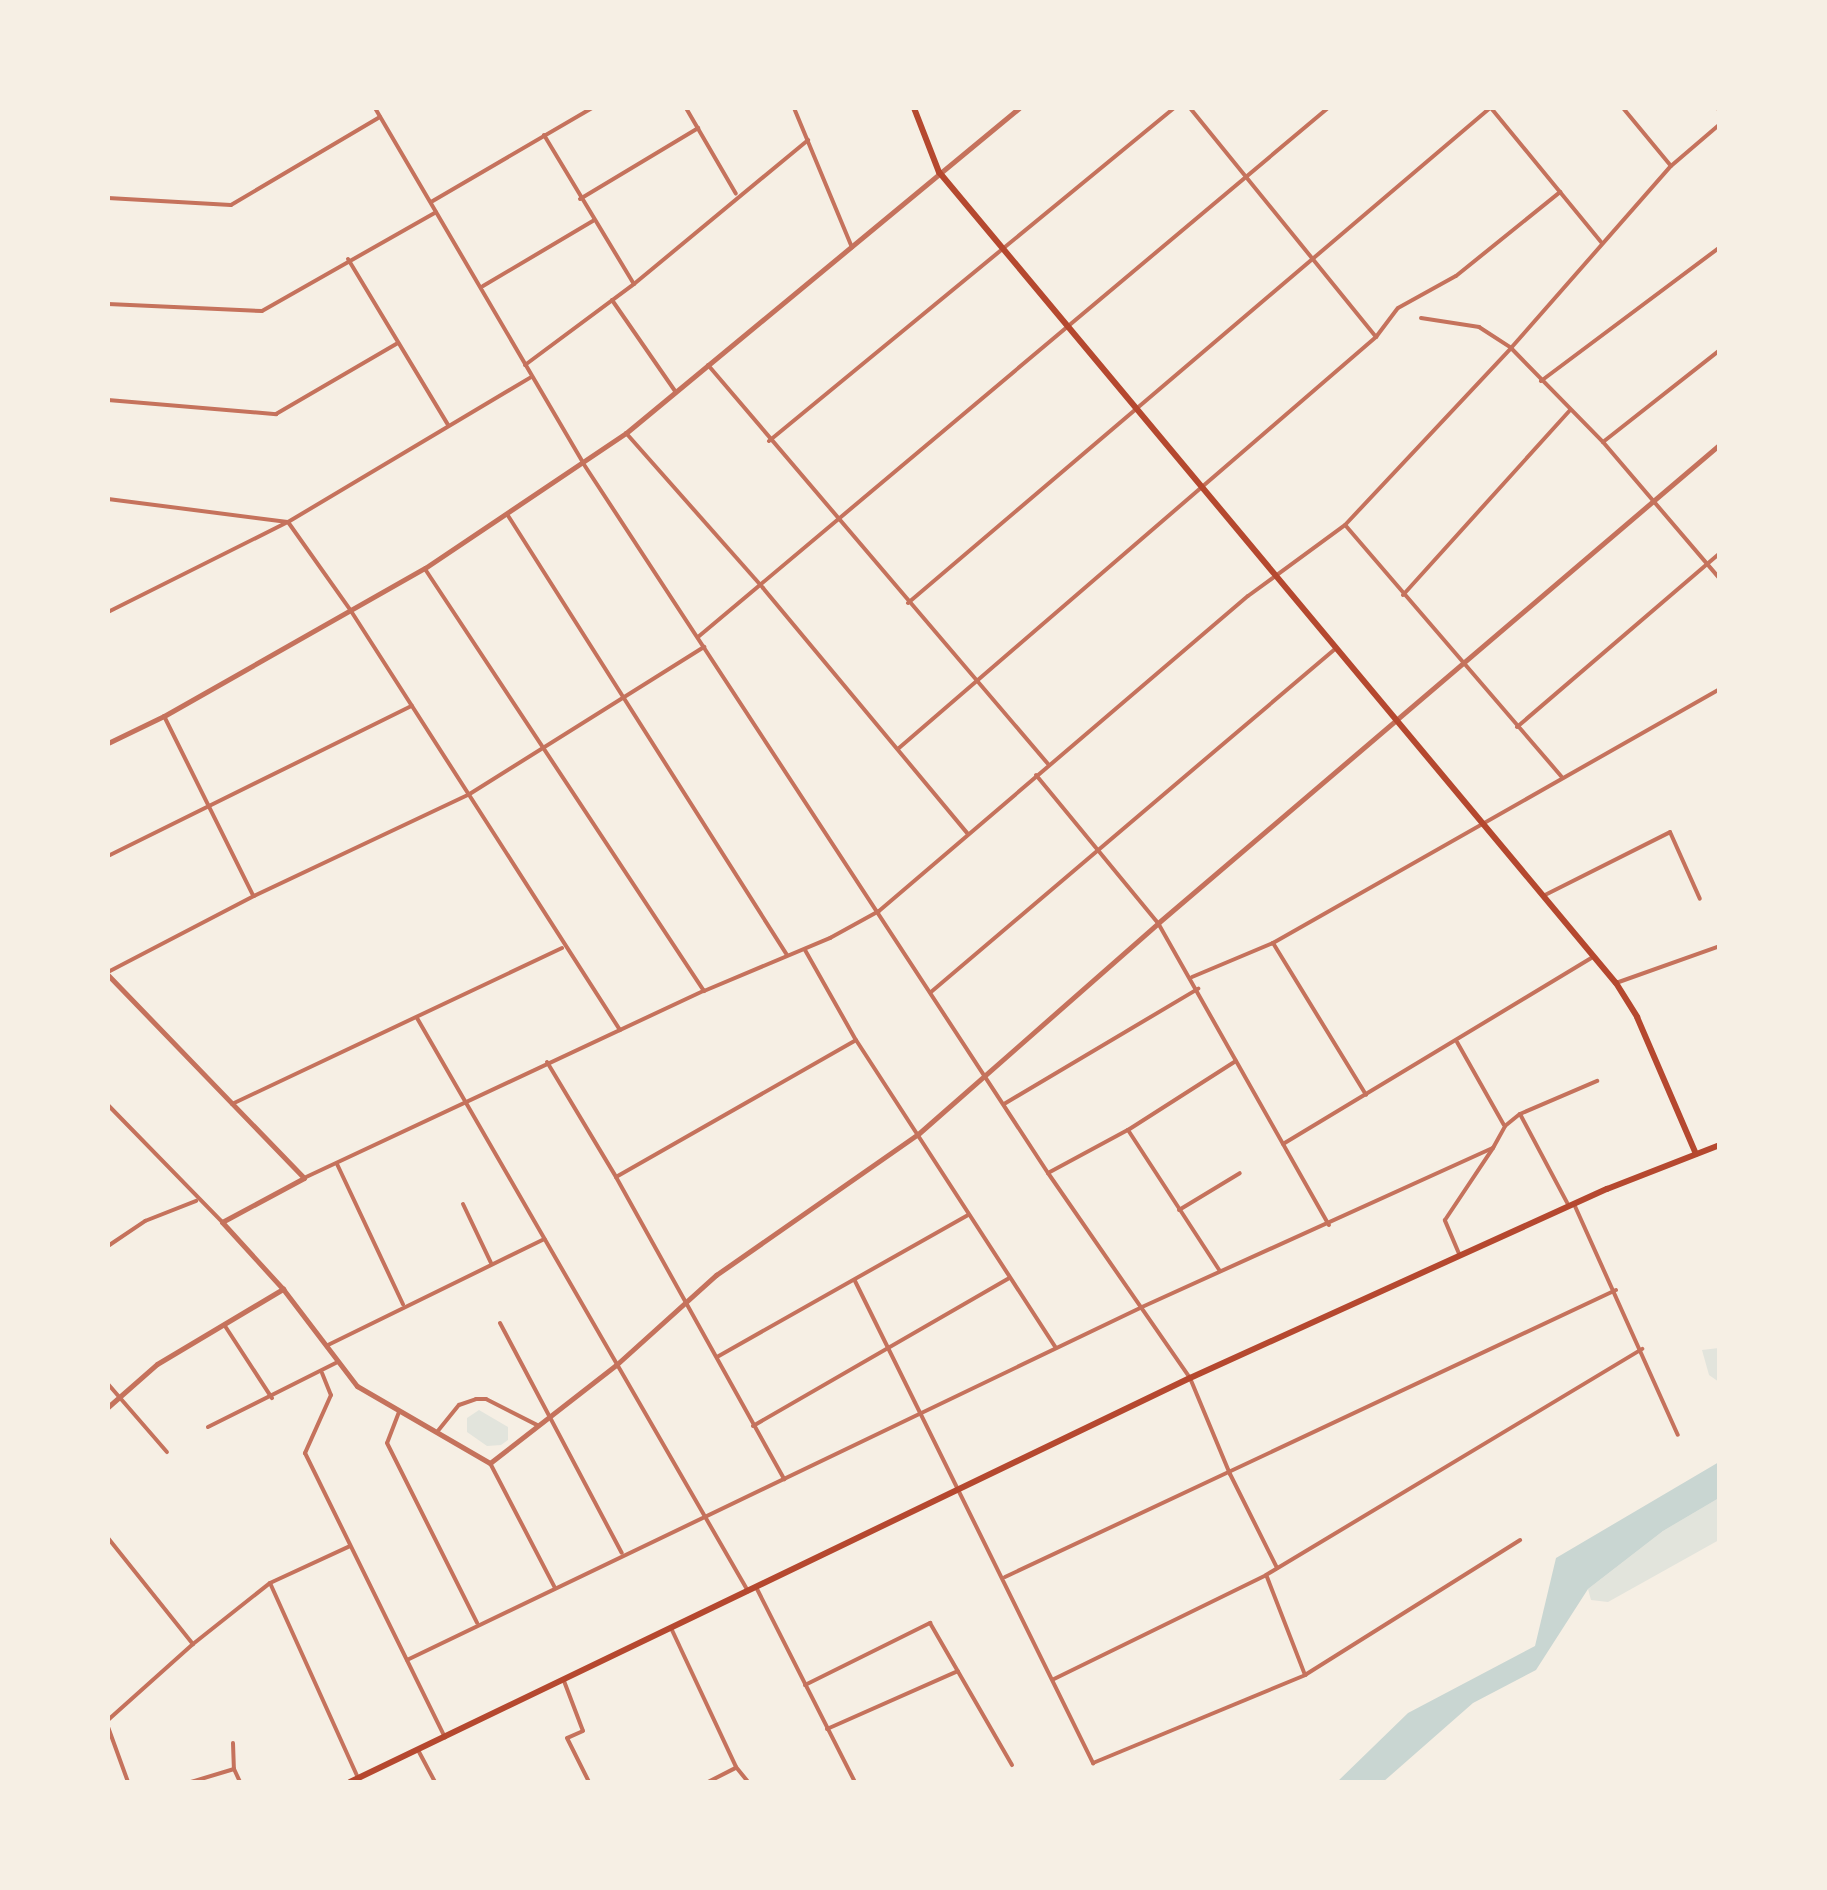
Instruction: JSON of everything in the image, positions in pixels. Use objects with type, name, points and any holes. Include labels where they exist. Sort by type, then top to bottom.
[{"type":"main road","points":[[914,108],[940,172],[1616,983],[1635,1012],[1696,1154]]},
{"type":"main road","points":[[350,1782],[364,1779],[1190,1378],[1572,1205],[1720,1145]]},
{"type":"street","points":[[375,108],[483,286],[530,378],[583,463],[1048,1173],[1190,1378],[1230,1474],[1277,1568]]},
{"type":"street","points":[[431,202],[592,108]]},
{"type":"street","points":[[686,108],[737,196]]},
{"type":"street","points":[[794,108],[852,247]]},
{"type":"street","points":[[108,743],[351,612],[583,463],[626,433],[1020,108]]},
{"type":"street","points":[[770,440],[1001,246],[1174,108]]},
{"type":"street","points":[[1190,108],[1376,337]]},
{"type":"street","points":[[698,638],[763,588],[1242,176],[1328,108]]},
{"type":"street","points":[[908,603],[1490,108],[1602,243]]},
{"type":"street","points":[[1623,108],[1671,166]]},
{"type":"street","points":[[108,198],[232,205],[380,116]]},
{"type":"street","points":[[222,1222],[304,1178],[548,1062],[804,948],[879,910],[1048,764],[1276,576],[1345,525],[1512,348],[1671,166],[1720,124]]},
{"type":"street","points":[[580,199],[698,128]]},
{"type":"street","points":[[544,135],[634,284]]},
{"type":"street","points":[[525,365],[634,284],[808,140]]},
{"type":"street","points":[[899,748],[1376,337],[1398,308],[1456,276],[1560,192]]},
{"type":"street","points":[[108,304],[262,311],[437,211]]},
{"type":"street","points":[[483,286],[593,221]]},
{"type":"street","points":[[1542,381],[1720,247]]},
{"type":"street","points":[[348,259],[448,425]]},
{"type":"street","points":[[612,300],[676,392]]},
{"type":"street","points":[[1421,318],[1479,327],[1512,348],[1602,442],[1720,579]]},
{"type":"street","points":[[108,400],[276,414],[398,343]]},
{"type":"street","points":[[1602,442],[1720,350]]},
{"type":"street","points":[[708,366],[1048,764]]},
{"type":"street","points":[[108,612],[288,522],[530,378]]},
{"type":"street","points":[[1403,595],[1570,410]]},
{"type":"street","points":[[626,433],[763,588],[968,834]]},
{"type":"street","points":[[490,1463],[616,1365],[716,1275],[917,1134],[1720,444]]},
{"type":"street","points":[[108,499],[288,522],[351,612],[620,1030]]},
{"type":"street","points":[[507,514],[787,954]]},
{"type":"street","points":[[1345,525],[1561,776]]},
{"type":"street","points":[[1516,727],[1720,553]]},
{"type":"street","points":[[425,568],[704,991]]},
{"type":"street","points":[[304,1178],[108,973],[254,896],[468,795],[704,647]]},
{"type":"street","points":[[931,992],[1337,648]]},
{"type":"street","points":[[1192,977],[1273,943],[1561,776],[1718,692]]},
{"type":"street","points":[[108,856],[412,706]]},
{"type":"street","points":[[164,716],[254,896]]},
{"type":"street","points":[[1036,775],[1158,923],[1329,1225]]},
{"type":"street","points":[[1544,895],[1665,833],[1675,834],[1700,899]]},
{"type":"street","points":[[1273,943],[1366,1095]]},
{"type":"street","points":[[232,1104],[564,947]]},
{"type":"street","points":[[804,948],[856,1040],[1056,1348]]},
{"type":"street","points":[[1616,983],[1719,948]]},
{"type":"street","points":[[1283,1144],[1594,956]]},
{"type":"street","points":[[1004,1104],[1198,989]]},
{"type":"street","points":[[417,1018],[511,1174],[616,1365],[752,1589],[855,1782]]},
{"type":"street","points":[[616,1176],[856,1040]]},
{"type":"street","points":[[1457,1042],[1504,1126]]},
{"type":"street","points":[[1048,1173],[1128,1130],[1236,1061]]},
{"type":"street","points":[[548,1062],[784,1478]]},
{"type":"street","points":[[1460,1256],[1445,1220],[1504,1126],[1520,1114],[1596,1081]]},
{"type":"street","points":[[108,1105],[283,1288],[358,1386],[490,1463],[555,1588]]},
{"type":"street","points":[[1520,1114],[1616,1290],[1678,1435]]},
{"type":"street","points":[[1128,1130],[1220,1270]]},
{"type":"street","points":[[407,1660],[784,1478],[923,1416],[1220,1270],[1329,1225],[1493,1148]]},
{"type":"street","points":[[337,1164],[404,1306]]},
{"type":"street","points":[[1180,1210],[1240,1173]]},
{"type":"street","points":[[108,1236],[110,1244],[161,1214],[198,1200]]},
{"type":"street","points":[[463,1204],[492,1265]]},
{"type":"street","points":[[717,1357],[968,1215]]},
{"type":"street","points":[[328,1345],[544,1239]]},
{"type":"street","points":[[753,1426],[1009,1278]]},
{"type":"street","points":[[855,1280],[1096,1763],[1306,1674],[1520,1540]]},
{"type":"street","points":[[108,1407],[157,1364],[283,1288]]},
{"type":"street","points":[[1004,1578],[1616,1290]]},
{"type":"street","points":[[500,1323],[623,1555]]},
{"type":"street","points":[[225,1326],[272,1398]]},
{"type":"street","points":[[1052,1680],[1266,1575],[1642,1348]]},
{"type":"street","points":[[208,1427],[322,1374],[339,1360]]},
{"type":"street","points":[[322,1374],[331,1395],[305,1453],[445,1737]]},
{"type":"street","points":[[108,1384],[167,1452]]},
{"type":"street","points":[[437,1432],[459,1405],[476,1399],[486,1399],[539,1426]]},
{"type":"street","points":[[399,1412],[387,1443],[478,1624]]},
{"type":"street","points":[[108,1538],[192,1644]]},
{"type":"street","points":[[128,1782],[108,1723],[192,1644],[270,1584],[351,1546]]},
{"type":"street","points":[[1266,1575],[1306,1674]]},
{"type":"street","points":[[270,1584],[364,1779]]},
{"type":"street","points":[[805,1685],[930,1623],[1012,1764]]},
{"type":"street","points":[[671,1628],[736,1767],[748,1782]]},
{"type":"street","points":[[827,1730],[958,1671]]},
{"type":"street","points":[[563,1680],[582,1731],[566,1738],[589,1782]]},
{"type":"street","points":[[233,1743],[234,1769],[240,1782]]},
{"type":"street","points":[[418,1750],[436,1782]]},
{"type":"street","points":[[708,1782],[736,1767]]},
{"type":"street","points":[[192,1782],[234,1769]]},
{"type":"shaded area","points":[[1720,1348],[1719,1382],[1709,1375],[1702,1350]]},
{"type":"shaded area","points":[[479,1410],[508,1427],[508,1440],[487,1446],[467,1432],[467,1418]]},
{"type":"shaded area","points":[[1719,1462],[1719,1498],[1663,1531],[1588,1589],[1536,1670],[1473,1703],[1383,1782],[1337,1782],[1408,1713],[1535,1646],[1556,1558]]},
{"type":"shaded area","points":[[1719,1498],[1719,1540],[1608,1602],[1591,1600],[1588,1589],[1663,1531]]}]
